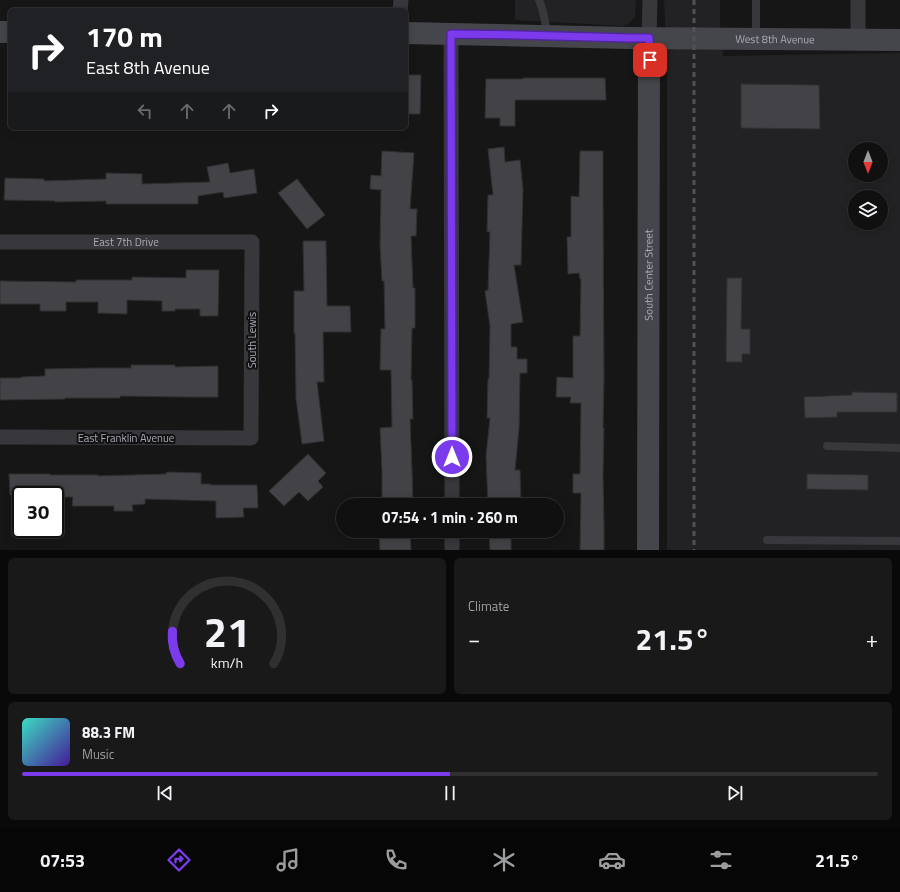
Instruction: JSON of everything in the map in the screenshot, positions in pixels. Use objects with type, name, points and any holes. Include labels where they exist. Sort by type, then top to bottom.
[{"type":"street","name":"South Center Street","points":[[648,550],[650,0]]},
{"type":"street","points":[[858,0],[858,39]]},
{"type":"street","name":"West 8th Avenue","points":[[408,33],[629,38],[900,40]]},
{"type":"street","points":[[451,34],[452,498]]},
{"type":"street","name":"East 7th Drive","points":[[0,242],[252,242]]},
{"type":"street","name":"South Lewis","points":[[251,438],[252,242]]},
{"type":"street","name":"East Franklin Avenue","points":[[0,437],[251,438]]},
{"type":"street","points":[[452,538],[452,550]]},
{"type":"lane","points":[[539,0],[548,36]]},
{"type":"lane","points":[[756,0],[756,39]]},
{"type":"lane","points":[[827,446],[900,448]]},
{"type":"lane","points":[[767,540],[900,541]]},
{"type":"shaded area","points":[[515,0],[636,0],[635,16],[630,23],[623,26],[515,20]]},
{"type":"shaded area","points":[[664,0],[720,0],[720,25],[723,56],[900,53],[900,550],[667,550],[667,61]]},
{"type":"building","points":[[408,75],[421,75],[420,114],[408,114]]},
{"type":"building","points":[[605,78],[606,100],[515,100],[515,126],[500,126],[500,118],[485,118],[486,79]]},
{"type":"building","points":[[741,84],[819,85],[820,129],[741,128]]},
{"type":"building","points":[[504,147],[505,162],[520,160],[523,189],[521,265],[514,265],[523,322],[511,324],[511,347],[517,347],[517,359],[527,359],[527,373],[520,373],[519,429],[515,470],[520,470],[521,498],[488,498],[486,456],[490,418],[487,418],[490,326],[485,291],[488,290],[490,232],[487,232],[488,195],[493,195],[488,149]]},
{"type":"building","points":[[382,151],[414,153],[410,209],[417,209],[416,236],[411,236],[413,288],[415,288],[415,328],[412,328],[411,380],[413,419],[410,419],[413,498],[382,498],[380,428],[392,427],[391,370],[380,370],[381,329],[385,329],[384,281],[382,281],[380,245],[381,190],[370,189],[371,175],[381,176]]},
{"type":"building","points":[[580,151],[603,151],[604,550],[580,550],[581,493],[573,493],[573,474],[580,474],[581,403],[570,403],[571,397],[556,397],[557,377],[573,378],[573,336],[580,336],[581,279],[579,273],[568,274],[567,237],[571,237],[571,196],[579,197]]},
{"type":"building","points":[[228,163],[230,173],[254,169],[257,193],[224,198],[223,192],[198,196],[198,204],[106,204],[106,201],[55,202],[4,200],[5,178],[44,179],[44,181],[106,179],[106,173],[142,174],[142,184],[210,182],[207,167]]},
{"type":"building","points":[[297,179],[325,215],[307,229],[278,193]]},
{"type":"building","points":[[303,241],[326,241],[327,306],[350,306],[351,332],[323,332],[324,382],[317,382],[324,441],[302,444],[296,398],[294,291],[304,291]]},
{"type":"building","points":[[186,270],[219,270],[218,316],[200,316],[200,309],[175,309],[175,311],[162,311],[162,301],[127,300],[127,314],[98,313],[98,302],[66,302],[66,311],[40,311],[40,304],[0,304],[0,281],[76,282],[76,280],[132,280],[132,277],[186,278]]},
{"type":"building","points":[[727,278],[742,278],[741,329],[750,329],[750,354],[742,354],[742,362],[726,362]]},
{"type":"building","points":[[131,365],[175,365],[175,367],[218,366],[218,397],[120,396],[120,398],[0,400],[0,378],[45,376],[45,369],[131,368]]},
{"type":"building","points":[[852,392],[897,393],[897,412],[837,412],[837,417],[805,418],[804,397],[852,395]]},
{"type":"building","points":[[308,454],[326,473],[318,481],[323,487],[308,501],[299,492],[284,506],[269,491]]},
{"type":"building","points":[[167,472],[201,473],[201,484],[257,485],[258,508],[243,508],[244,517],[216,518],[216,501],[145,499],[145,504],[132,505],[133,511],[114,511],[114,506],[72,506],[73,497],[64,497],[64,486],[12,486],[12,495],[10,495],[9,474],[98,476],[166,474]]},
{"type":"building","points":[[807,474],[868,475],[868,490],[807,489]]},
{"type":"building","points":[[379,538],[410,538],[411,550],[380,550]]},
{"type":"building","points":[[489,538],[511,538],[511,550],[490,550]]},
{"type":"railway","points":[[694,0],[694,550]]},
{"type":"route","points":[[452,457],[451,34],[649,38],[650,60]]}]
